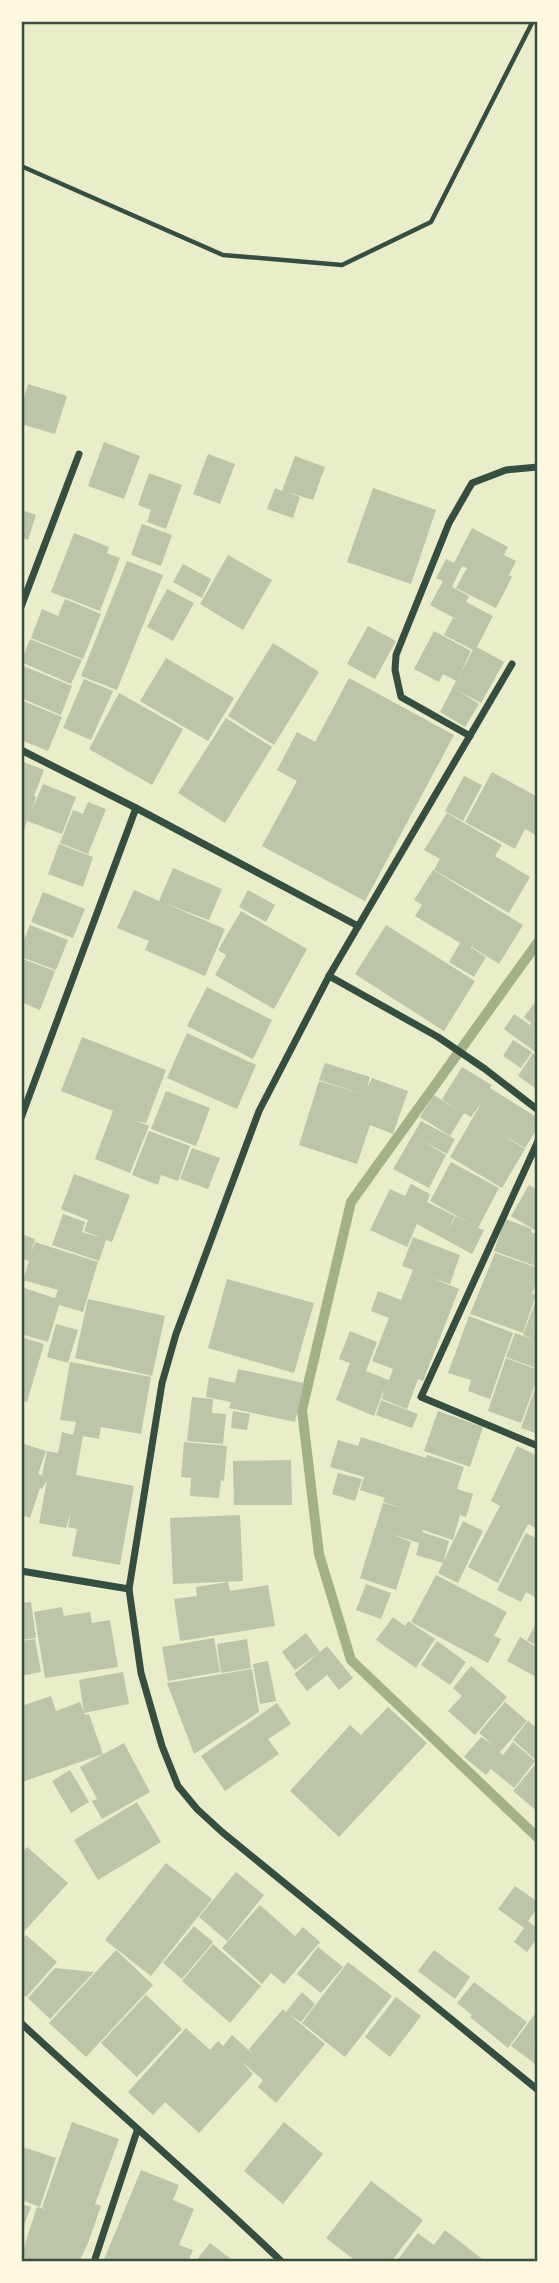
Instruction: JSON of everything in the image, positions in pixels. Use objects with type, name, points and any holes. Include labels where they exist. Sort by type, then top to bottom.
[{"type":"street","points":[[21,607],[79,454]]},
{"type":"street","points":[[470,736],[401,697],[395,670],[396,655],[449,523],[472,483],[506,470],[538,467]]},
{"type":"street","points":[[512,664],[329,976],[259,1111],[176,1334],[162,1383],[129,1589],[141,1673],[162,1746],[178,1786],[197,1810],[538,2090]]},
{"type":"street","points":[[21,750],[358,926]]},
{"type":"street","points":[[21,1118],[136,808]]},
{"type":"street","points":[[329,976],[439,1037],[538,1110]]},
{"type":"street","points":[[538,1142],[421,1397],[538,1446]]},
{"type":"street","points":[[21,1571],[129,1589]]},
{"type":"street","points":[[21,2023],[282,2262]]},
{"type":"street","points":[[94,2262],[137,2131]]},
{"type":"path","points":[[21,166],[223,255],[342,265],[431,222],[533,21]]},
{"type":"building","points":[[28,384],[67,396],[55,434],[21,424],[21,408]]},
{"type":"building","points":[[104,442],[140,456],[124,499],[88,486]]},
{"type":"building","points":[[208,454],[235,464],[220,504],[193,494]]},
{"type":"building","points":[[295,456],[325,467],[313,500],[287,492],[300,497],[293,518],[267,509],[275,488],[282,491]]},
{"type":"building","points":[[149,473],[182,485],[166,529],[147,522],[151,510],[138,505]]},
{"type":"building","points":[[373,488],[436,510],[411,584],[347,562]]},
{"type":"building","points":[[21,510],[36,515],[28,540],[21,537]]},
{"type":"building","points":[[142,524],[172,535],[161,566],[131,555]]},
{"type":"building","points":[[472,528],[508,547],[504,555],[516,561],[509,575],[512,577],[496,608],[456,588],[467,568],[462,566],[452,587],[469,596],[466,602],[493,616],[477,647],[504,662],[481,703],[457,690],[479,704],[465,727],[440,712],[456,681],[443,674],[439,682],[414,669],[434,631],[471,651],[458,678],[473,650],[444,635],[453,618],[458,620],[430,605],[443,581],[436,578],[446,559],[454,563]]},
{"type":"building","points":[[74,533],[109,547],[107,553],[120,558],[100,611],[51,592]]},
{"type":"building","points":[[228,555],[272,580],[243,630],[200,604]]},
{"type":"building","points":[[127,561],[163,575],[117,690],[81,676]]},
{"type":"building","points":[[183,564],[211,579],[202,598],[173,582]]},
{"type":"building","points":[[167,589],[194,603],[173,641],[147,627]]},
{"type":"building","points":[[65,599],[101,614],[83,659],[31,638],[42,609],[58,616]]},
{"type":"building","points":[[368,626],[396,641],[375,679],[347,664]]},
{"type":"building","points":[[30,639],[82,660],[71,684],[21,662]]},
{"type":"building","points":[[273,643],[319,672],[274,745],[228,716]]},
{"type":"building","points":[[166,658],[234,698],[208,741],[140,701]]},
{"type":"building","points":[[21,665],[72,686],[61,715],[21,698]]},
{"type":"building","points":[[349,678],[454,735],[365,901],[262,846],[297,781],[277,770],[297,732],[315,742]]},
{"type":"building","points":[[84,679],[113,691],[91,740],[63,728]]},
{"type":"building","points":[[119,693],[183,729],[152,785],[89,749]]},
{"type":"building","points":[[21,700],[62,717],[48,751],[21,740]]},
{"type":"building","points":[[226,718],[272,747],[225,823],[178,793]]},
{"type":"building","points":[[21,761],[44,770],[34,796],[36,797],[32,810],[43,784],[76,797],[62,834],[27,821],[24,830],[21,828]]},
{"type":"building","points":[[492,772],[538,797],[538,841],[535,839],[537,836],[525,829],[515,849],[465,822]]},
{"type":"building","points":[[464,776],[482,785],[463,821],[445,811]]},
{"type":"building","points":[[88,802],[106,809],[88,854],[60,843],[73,810],[83,814]]},
{"type":"building","points":[[447,813],[502,845],[495,856],[530,877],[509,913],[434,870],[440,859],[424,850]]},
{"type":"building","points":[[59,844],[93,857],[83,887],[48,874]]},
{"type":"building","points":[[173,868],[222,889],[209,920],[164,903],[225,929],[205,976],[145,950],[149,941],[117,928],[134,890],[159,901]]},
{"type":"building","points":[[433,870],[523,925],[499,964],[472,947],[474,942],[470,949],[486,957],[474,977],[449,962],[460,943],[415,916],[422,905],[414,900]]},
{"type":"building","points":[[248,890],[275,905],[266,922],[239,907]]},
{"type":"building","points":[[43,892],[85,909],[73,938],[31,922]]},
{"type":"building","points":[[241,911],[307,949],[274,1009],[215,975],[226,955],[218,950]]},
{"type":"building","points":[[30,925],[68,940],[56,970],[21,957],[21,947]]},
{"type":"building","points":[[386,925],[475,981],[444,1031],[355,974]]},
{"type":"building","points":[[23,959],[55,971],[40,1010],[21,1002]]},
{"type":"building","points":[[207,987],[272,1020],[253,1059],[187,1026]]},
{"type":"building","points":[[538,998],[538,1054],[504,1029],[514,1014],[530,1025],[524,1017]]},
{"type":"building","points":[[187,1033],[256,1065],[237,1109],[167,1078]]},
{"type":"building","points":[[82,1037],[166,1070],[146,1123],[136,1121],[149,1126],[130,1173],[95,1159],[113,1111],[61,1091]]},
{"type":"building","points":[[513,1040],[532,1052],[521,1068],[503,1056]]},
{"type":"building","points":[[533,1053],[538,1056],[538,1090],[518,1076]]},
{"type":"building","points":[[325,1063],[370,1077],[367,1088],[372,1078],[408,1091],[393,1134],[370,1125],[357,1164],[299,1145],[319,1081],[365,1095],[319,1080]]},
{"type":"building","points":[[462,1067],[538,1118],[538,1127],[525,1148],[501,1134],[525,1149],[502,1188],[450,1157],[482,1102],[471,1117],[464,1113],[450,1136],[420,1117],[434,1095],[456,1109],[442,1099]]},
{"type":"building","points":[[166,1091],[210,1108],[196,1146],[151,1129]]},
{"type":"building","points":[[421,1121],[455,1139],[447,1154],[421,1140],[446,1155],[429,1188],[393,1169]]},
{"type":"building","points":[[149,1131],[190,1146],[178,1181],[161,1175],[158,1185],[132,1175]]},
{"type":"building","points":[[192,1148],[220,1158],[208,1189],[180,1179]]},
{"type":"building","points":[[451,1162],[499,1188],[478,1228],[484,1230],[472,1254],[417,1224],[407,1247],[370,1230],[390,1189],[405,1196],[411,1184],[430,1194],[427,1202],[455,1216],[447,1232],[456,1216],[475,1226],[430,1201]]},
{"type":"building","points":[[74,1174],[130,1195],[112,1242],[106,1240],[99,1261],[52,1245],[63,1214],[85,1222],[82,1232],[102,1238],[84,1231],[88,1220],[61,1209]]},
{"type":"building","points":[[529,1185],[538,1190],[538,1232],[511,1216]]},
{"type":"building","points":[[505,1219],[532,1229],[531,1232],[538,1235],[538,1267],[494,1251]]},
{"type":"building","points":[[21,1234],[35,1239],[30,1256],[35,1242],[98,1262],[83,1312],[59,1305],[48,1342],[21,1334],[21,1287],[55,1298],[58,1290],[23,1280],[29,1261],[21,1258]]},
{"type":"building","points":[[413,1237],[460,1255],[450,1284],[432,1278],[459,1289],[423,1381],[418,1379],[407,1409],[382,1399],[384,1389],[374,1416],[336,1400],[350,1363],[339,1359],[350,1331],[377,1342],[366,1371],[389,1380],[393,1369],[372,1361],[389,1318],[371,1311],[378,1291],[401,1300],[413,1270],[402,1266]]},
{"type":"building","points":[[495,1253],[538,1268],[532,1294],[536,1295],[523,1333],[470,1314]]},
{"type":"building","points":[[227,1279],[314,1303],[294,1373],[208,1348]]},
{"type":"building","points":[[538,1295],[538,1369],[506,1357],[515,1333],[534,1340],[523,1335]]},
{"type":"building","points":[[88,1299],[165,1316],[152,1376],[75,1358]]},
{"type":"building","points":[[469,1316],[513,1333],[490,1399],[468,1391],[471,1380],[448,1373]]},
{"type":"building","points":[[56,1324],[78,1330],[68,1363],[47,1357]]},
{"type":"building","points":[[21,1337],[44,1344],[27,1402],[21,1400]]},
{"type":"building","points":[[506,1358],[538,1370],[521,1423],[488,1411]]},
{"type":"building","points":[[70,1362],[151,1377],[141,1434],[101,1427],[99,1439],[83,1436],[76,1475],[134,1486],[120,1565],[72,1556],[77,1529],[68,1527],[71,1511],[66,1528],[39,1523],[47,1480],[42,1489],[40,1488],[30,1518],[21,1515],[21,1443],[46,1451],[38,1474],[46,1477],[42,1475],[47,1451],[58,1453],[62,1432],[73,1435],[76,1422],[60,1420]]},
{"type":"building","points":[[238,1369],[304,1383],[295,1422],[229,1408],[231,1402],[206,1397],[209,1377],[235,1383]]},
{"type":"building","points":[[538,1380],[538,1434],[521,1428]]},
{"type":"building","points":[[192,1397],[213,1399],[212,1413],[226,1414],[223,1444],[187,1441]]},
{"type":"building","points":[[381,1400],[418,1414],[412,1428],[376,1415]]},
{"type":"building","points":[[233,1411],[250,1414],[247,1430],[231,1428]]},
{"type":"building","points":[[438,1411],[483,1427],[470,1467],[424,1451]]},
{"type":"building","points":[[361,1437],[464,1467],[457,1489],[473,1494],[466,1517],[460,1515],[453,1540],[423,1530],[422,1532],[449,1541],[443,1563],[416,1555],[419,1543],[392,1534],[411,1542],[396,1590],[360,1578],[383,1503],[403,1508],[383,1502],[385,1498],[360,1490],[364,1477],[330,1467],[338,1440],[358,1446]]},
{"type":"building","points":[[184,1442],[227,1446],[224,1481],[221,1480],[219,1498],[190,1496],[191,1478],[181,1477]]},
{"type":"building","points":[[517,1446],[538,1456],[538,1529],[528,1524],[498,1583],[468,1567],[500,1506],[491,1501]]},
{"type":"building","points":[[291,1460],[292,1505],[234,1505],[233,1461]]},
{"type":"building","points":[[338,1473],[362,1479],[355,1501],[332,1494]]},
{"type":"building","points":[[240,1515],[243,1581],[173,1584],[170,1518]]},
{"type":"building","points":[[463,1521],[483,1531],[458,1583],[438,1573]]},
{"type":"building","points":[[526,1533],[538,1539],[538,1599],[526,1592],[521,1602],[497,1590]]},
{"type":"building","points":[[436,1575],[507,1612],[494,1636],[501,1639],[488,1663],[411,1622]]},
{"type":"building","points":[[228,1582],[230,1591],[268,1585],[275,1626],[180,1641],[174,1599],[197,1596],[196,1587]]},
{"type":"building","points":[[366,1584],[391,1593],[381,1619],[356,1610]]},
{"type":"building","points":[[31,1602],[36,1638],[21,1640],[21,1603]]},
{"type":"building","points":[[62,1607],[64,1616],[90,1612],[92,1623],[110,1620],[118,1667],[45,1678],[34,1612]]},
{"type":"building","points":[[393,1617],[405,1626],[408,1621],[435,1639],[416,1668],[376,1640]]},
{"type":"building","points":[[538,1620],[538,1646],[527,1640]]},
{"type":"building","points":[[306,1633],[320,1652],[295,1670],[282,1652]]},
{"type":"building","points":[[520,1637],[538,1648],[538,1678],[507,1661]]},
{"type":"building","points":[[214,1638],[220,1672],[168,1681],[162,1647]]},
{"type":"building","points":[[35,1639],[41,1672],[21,1676],[21,1641]]},
{"type":"building","points":[[247,1639],[251,1668],[221,1673],[217,1644]]},
{"type":"building","points":[[437,1641],[466,1662],[450,1685],[421,1665]]},
{"type":"building","points":[[327,1646],[353,1678],[339,1690],[327,1675],[307,1691],[294,1674]]},
{"type":"building","points":[[268,1661],[276,1701],[260,1704],[253,1664]]},
{"type":"building","points":[[471,1666],[507,1697],[475,1735],[448,1711],[462,1696],[453,1688]]},
{"type":"building","points":[[252,1669],[259,1712],[194,1754],[167,1683]]},
{"type":"building","points":[[123,1672],[129,1704],[84,1713],[79,1680]]},
{"type":"building","points":[[51,1696],[56,1711],[80,1702],[85,1715],[89,1714],[103,1754],[22,1782],[21,1706]]},
{"type":"building","points":[[505,1702],[527,1721],[500,1752],[503,1755],[513,1742],[535,1761],[514,1788],[491,1769],[486,1775],[464,1757],[481,1737],[492,1744],[479,1733]]},
{"type":"building","points":[[277,1703],[291,1724],[268,1739],[279,1754],[225,1791],[201,1756]]},
{"type":"building","points":[[388,1707],[427,1743],[339,1837],[290,1791],[350,1725],[361,1735]]},
{"type":"building","points":[[528,1721],[538,1729],[536,1760],[513,1740]]},
{"type":"building","points":[[124,1743],[150,1792],[102,1819],[92,1801],[97,1799],[80,1767]]},
{"type":"building","points":[[538,1761],[538,1812],[513,1791]]},
{"type":"building","points":[[70,1770],[89,1802],[71,1813],[52,1781]]},
{"type":"building","points":[[137,1802],[161,1842],[98,1880],[74,1840]]},
{"type":"building","points":[[27,1847],[68,1883],[21,1935],[21,1853]]},
{"type":"building","points":[[166,1863],[212,1899],[151,1976],[105,1940]]},
{"type":"building","points":[[236,1872],[264,1895],[227,1941],[199,1917]]},
{"type":"building","points":[[515,1886],[538,1902],[538,1907],[528,1921],[538,1929],[538,1937],[527,1952],[514,1942],[524,1928],[498,1909]]},
{"type":"building","points":[[260,1905],[295,1936],[303,1927],[320,1942],[284,1984],[271,1973],[262,1984],[222,1948]]},
{"type":"building","points":[[194,1926],[213,1942],[182,1979],[163,1963]]},
{"type":"building","points":[[26,1935],[57,1962],[26,1997],[21,1993],[21,1940]]},
{"type":"building","points":[[213,1944],[261,1986],[230,2023],[182,1981]]},
{"type":"building","points":[[318,1947],[343,1967],[321,1993],[297,1974]]},
{"type":"building","points":[[116,1950],[153,1985],[86,2057],[49,2023]]},
{"type":"building","points":[[434,1950],[470,1977],[455,1999],[418,1971]]},
{"type":"building","points":[[348,1962],[392,1996],[345,2057],[302,2023]]},
{"type":"building","points":[[55,1968],[94,1972],[50,2019],[28,1998]]},
{"type":"building","points":[[474,1982],[527,2022],[508,2048],[457,2003]]},
{"type":"building","points":[[302,1992],[315,2004],[301,2022],[290,2015],[325,2044],[276,2103],[258,2087],[263,2080],[241,2061],[253,2074],[199,2133],[165,2102],[153,2115],[128,2092],[186,2028],[210,2050],[218,2041],[223,2046],[232,2035],[254,2055],[249,2049],[283,2009],[286,2012]]},
{"type":"building","points":[[146,1995],[182,2029],[137,2077],[101,2043]]},
{"type":"building","points":[[396,1997],[421,2016],[390,2057],[365,2037]]},
{"type":"building","points":[[538,2010],[538,2038],[534,2043],[538,2045],[538,2066],[511,2046]]},
{"type":"building","points":[[72,2122],[119,2139],[95,2204],[101,2206],[88,2243],[79,2262],[21,2262],[37,2207],[45,2209],[42,2207]]},
{"type":"building","points":[[284,2122],[323,2154],[283,2204],[244,2171]]},
{"type":"building","points":[[23,2147],[56,2158],[40,2207],[21,2200]]},
{"type":"building","points":[[141,2170],[179,2185],[173,2200],[194,2209],[179,2245],[193,2250],[188,2262],[103,2262]]},
{"type":"building","points":[[371,2181],[423,2220],[391,2262],[357,2262],[326,2238]]},
{"type":"building","points":[[21,2204],[31,2207],[21,2233]]},
{"type":"building","points":[[445,2230],[486,2262],[396,2262],[418,2233],[434,2245]]},
{"type":"building","points":[[210,2243],[235,2262],[195,2262]]},
{"type":"waterway","points":[[538,942],[351,1202],[302,1410],[319,1554],[351,1660],[538,1838]]}]
